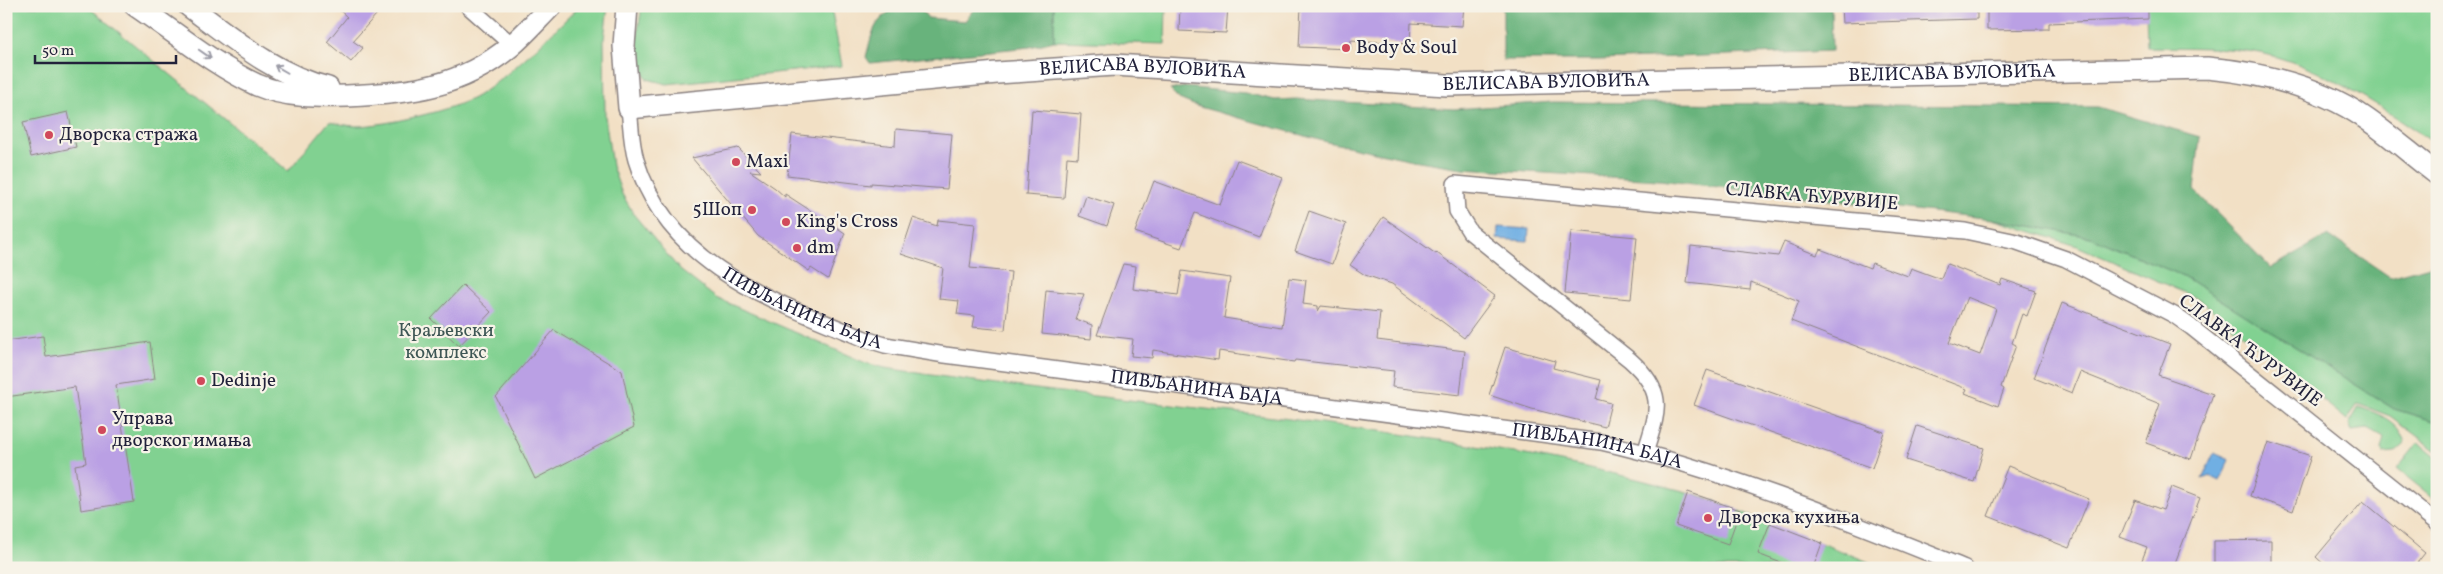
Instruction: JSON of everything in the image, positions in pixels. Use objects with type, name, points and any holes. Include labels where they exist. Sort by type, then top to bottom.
[{"type":"street","points":[[136,6],[225,68],[258,85],[277,92],[299,95],[360,96],[394,94],[452,80],[486,64],[512,45],[551,6]]},
{"type":"street","points":[[189,6],[261,58],[301,81],[360,96]]},
{"type":"street","points":[[468,6],[512,45]]},
{"type":"street","name":"ПИВЉАНИНА БАЈА","points":[[627,6],[624,46],[632,144],[641,173],[663,214],[690,248],[715,268],[731,278],[814,318],[869,341],[945,355],[1588,440],[1645,453],[1854,523],[1965,568]]},
{"type":"street","name":"ВЕЛИСАВА ВУЛОВИЋА","points":[[630,108],[1007,72],[1114,65],[1447,85],[2207,68],[2270,77],[2332,99],[2364,118],[2437,174]]},
{"type":"street","name":"СЛАВКА ЋУРУВИЈЕ","points":[[1645,453],[1656,418],[1658,399],[1648,377],[1630,360],[1521,275],[1470,232],[1456,211],[1455,184],[1965,231],[2041,249],[2098,275],[2159,307],[2192,327],[2437,523]]},
{"type":"green space","name":"Краљевски комплекс","points":[[6,6],[87,6],[288,171],[329,122],[349,126],[368,125],[418,116],[452,107],[477,96],[503,77],[580,6],[608,6],[604,39],[605,116],[612,166],[622,194],[635,216],[680,270],[716,298],[866,363],[885,368],[1388,432],[1489,448],[1588,468],[1708,498],[1883,568],[6,568]]},
{"type":"green space","points":[[642,6],[831,7],[842,66],[667,84],[647,79],[640,60],[637,43]]},
{"type":"green space","points":[[898,6],[918,6],[928,18],[965,21],[976,6],[1054,6],[1054,41],[1030,47],[870,63],[866,57],[875,27],[883,16]]},
{"type":"green space","points":[[1054,6],[1166,6],[1165,44],[1054,41]]},
{"type":"green space","points":[[1503,6],[1831,6],[1832,51],[1599,60],[1503,60]]},
{"type":"green space","points":[[2146,6],[2437,6],[2437,145],[2355,92],[2311,69],[2288,61],[2250,51],[2147,47]]},
{"type":"green space","points":[[1184,87],[1245,93],[1275,100],[1296,99],[1454,109],[1553,102],[2098,107],[2200,137],[2194,190],[2271,268],[2328,235],[2390,277],[2437,264],[2437,422],[2394,409],[2183,276],[2091,237],[1992,219],[1659,180],[1462,168],[1413,160],[1323,141],[1196,106],[1179,99],[1170,90]]},
{"type":"green space","points":[[1992,219],[2091,237],[2183,276],[2394,409],[2437,422],[2437,451],[2390,416],[2358,404],[2347,420],[2199,299],[2077,246]]},
{"type":"green space","points":[[2359,407],[2388,419],[2399,430],[2405,444],[2395,453],[2383,454],[2381,449],[2384,438],[2368,429],[2352,431],[2349,424]]},
{"type":"green space","points":[[2419,442],[2437,457],[2437,501],[2397,469]]},
{"type":"water","points":[[1498,227],[1529,229],[1528,241],[1497,239]]},
{"type":"water","points":[[2214,453],[2230,460],[2220,481],[2210,476],[2202,479]]},
{"type":"building","points":[[335,6],[384,6],[353,41],[363,48],[351,62],[327,42],[347,17]]},
{"type":"building","points":[[1180,6],[1228,6],[1226,33],[1179,31]]},
{"type":"building","points":[[1301,6],[1464,6],[1462,26],[1411,23],[1410,44],[1351,40],[1351,49],[1299,47]]},
{"type":"building","points":[[1841,6],[1977,6],[1977,19],[1842,23]]},
{"type":"building","points":[[1987,6],[2148,6],[2148,19],[2049,23],[2049,29],[1987,30]]},
{"type":"building","points":[[1032,110],[1081,114],[1078,158],[1067,157],[1064,198],[1026,195]]},
{"type":"building","name":"Дворска стража","points":[[68,112],[76,147],[31,157],[23,122]]},
{"type":"building","points":[[896,129],[952,134],[947,189],[871,183],[871,185],[787,175],[792,134],[895,146]]},
{"type":"building","name":"King's Cross","points":[[738,148],[761,172],[750,171],[785,197],[785,194],[845,233],[828,279],[811,268],[809,271],[758,236],[692,158]]},
{"type":"building","points":[[1237,160],[1282,177],[1259,237],[1195,213],[1181,248],[1135,232],[1154,181],[1220,205]]},
{"type":"building","points":[[1086,196],[1114,205],[1107,226],[1079,216]]},
{"type":"building","points":[[1309,211],[1346,224],[1332,264],[1295,251]]},
{"type":"building","points":[[1383,217],[1437,253],[1495,296],[1464,338],[1392,284],[1365,275],[1350,265]]},
{"type":"building","points":[[913,218],[937,226],[938,220],[975,224],[970,268],[1011,272],[1005,330],[973,327],[975,316],[957,314],[959,301],[939,299],[943,268],[901,254]]},
{"type":"building","points":[[1571,231],[1637,237],[1631,299],[1565,293]]},
{"type":"building","points":[[1784,242],[1817,255],[1820,249],[1870,268],[1872,263],[1908,276],[1911,268],[1941,279],[1947,264],[2000,285],[2002,279],[2036,291],[2027,316],[2022,314],[2012,343],[2016,345],[2001,387],[2004,389],[1998,406],[1965,393],[1967,389],[1791,321],[1799,301],[1751,282],[1750,290],[1687,283],[1691,246],[1778,256]],"holes":[[[1967,297],[1996,309],[1980,355],[1949,343]]]},
{"type":"building","points":[[1123,264],[1136,266],[1133,289],[1178,295],[1182,271],[1230,278],[1224,318],[1282,327],[1289,278],[1306,280],[1303,304],[1318,306],[1318,311],[1321,306],[1380,312],[1377,340],[1465,351],[1460,395],[1392,387],[1394,371],[1295,360],[1294,362],[1219,351],[1218,360],[1153,350],[1152,358],[1131,356],[1133,339],[1097,335]]},
{"type":"building","points":[[463,285],[491,312],[459,346],[431,319]]},
{"type":"building","points":[[1046,290],[1084,294],[1075,319],[1092,325],[1091,339],[1042,334]]},
{"type":"building","points":[[2062,303],[2170,344],[2158,375],[2213,394],[2191,459],[2146,443],[2160,404],[2080,372],[2072,393],[2034,378]]},
{"type":"building","points":[[554,330],[622,371],[634,427],[535,479],[496,397]]},
{"type":"building","name":"Управа дворског имања","points":[[43,336],[46,357],[150,342],[155,379],[116,385],[134,502],[81,510],[75,465],[86,463],[75,387],[6,397],[6,341]]},
{"type":"building","points":[[1505,347],[1555,361],[1553,368],[1601,380],[1596,399],[1611,403],[1605,427],[1532,409],[1489,395]]},
{"type":"building","points":[[1707,370],[1884,432],[1872,468],[1694,405]]},
{"type":"building","points":[[1917,426],[1984,448],[1974,482],[1906,460]]},
{"type":"building","points":[[2268,442],[2311,456],[2293,511],[2250,496]]},
{"type":"building","points":[[2008,466],[2089,499],[2069,548],[1988,516]]},
{"type":"building","points":[[2172,487],[2200,498],[2173,568],[2139,568],[2147,547],[2120,537],[2135,500],[2163,510]]},
{"type":"building","name":"Дворска кухиња","points":[[1688,492],[1740,510],[1728,544],[1676,526]]},
{"type":"building","points":[[2363,501],[2425,553],[2413,568],[2328,568],[2316,557]]},
{"type":"building","points":[[1770,523],[1822,543],[1813,568],[1794,568],[1758,554]]},
{"type":"building","points":[[2271,540],[2271,568],[2214,568],[2214,541]]},
{"type":"place","name":"Body & Soul","points":[[1346,48]]},
{"type":"place","name":"Дворска стража","points":[[49,135]]},
{"type":"place","name":"Maxi","points":[[736,162]]},
{"type":"place","name":"5Шоп","points":[[752,210]]},
{"type":"place","name":"King's Cross","points":[[786,222]]},
{"type":"place","name":"dm","points":[[797,248]]},
{"type":"place","name":"Dedinje","points":[[201,381]]},
{"type":"place","name":"Управа дворског имања","points":[[102,430]]},
{"type":"place","name":"Дворска кухиња","points":[[1708,518]]}]
